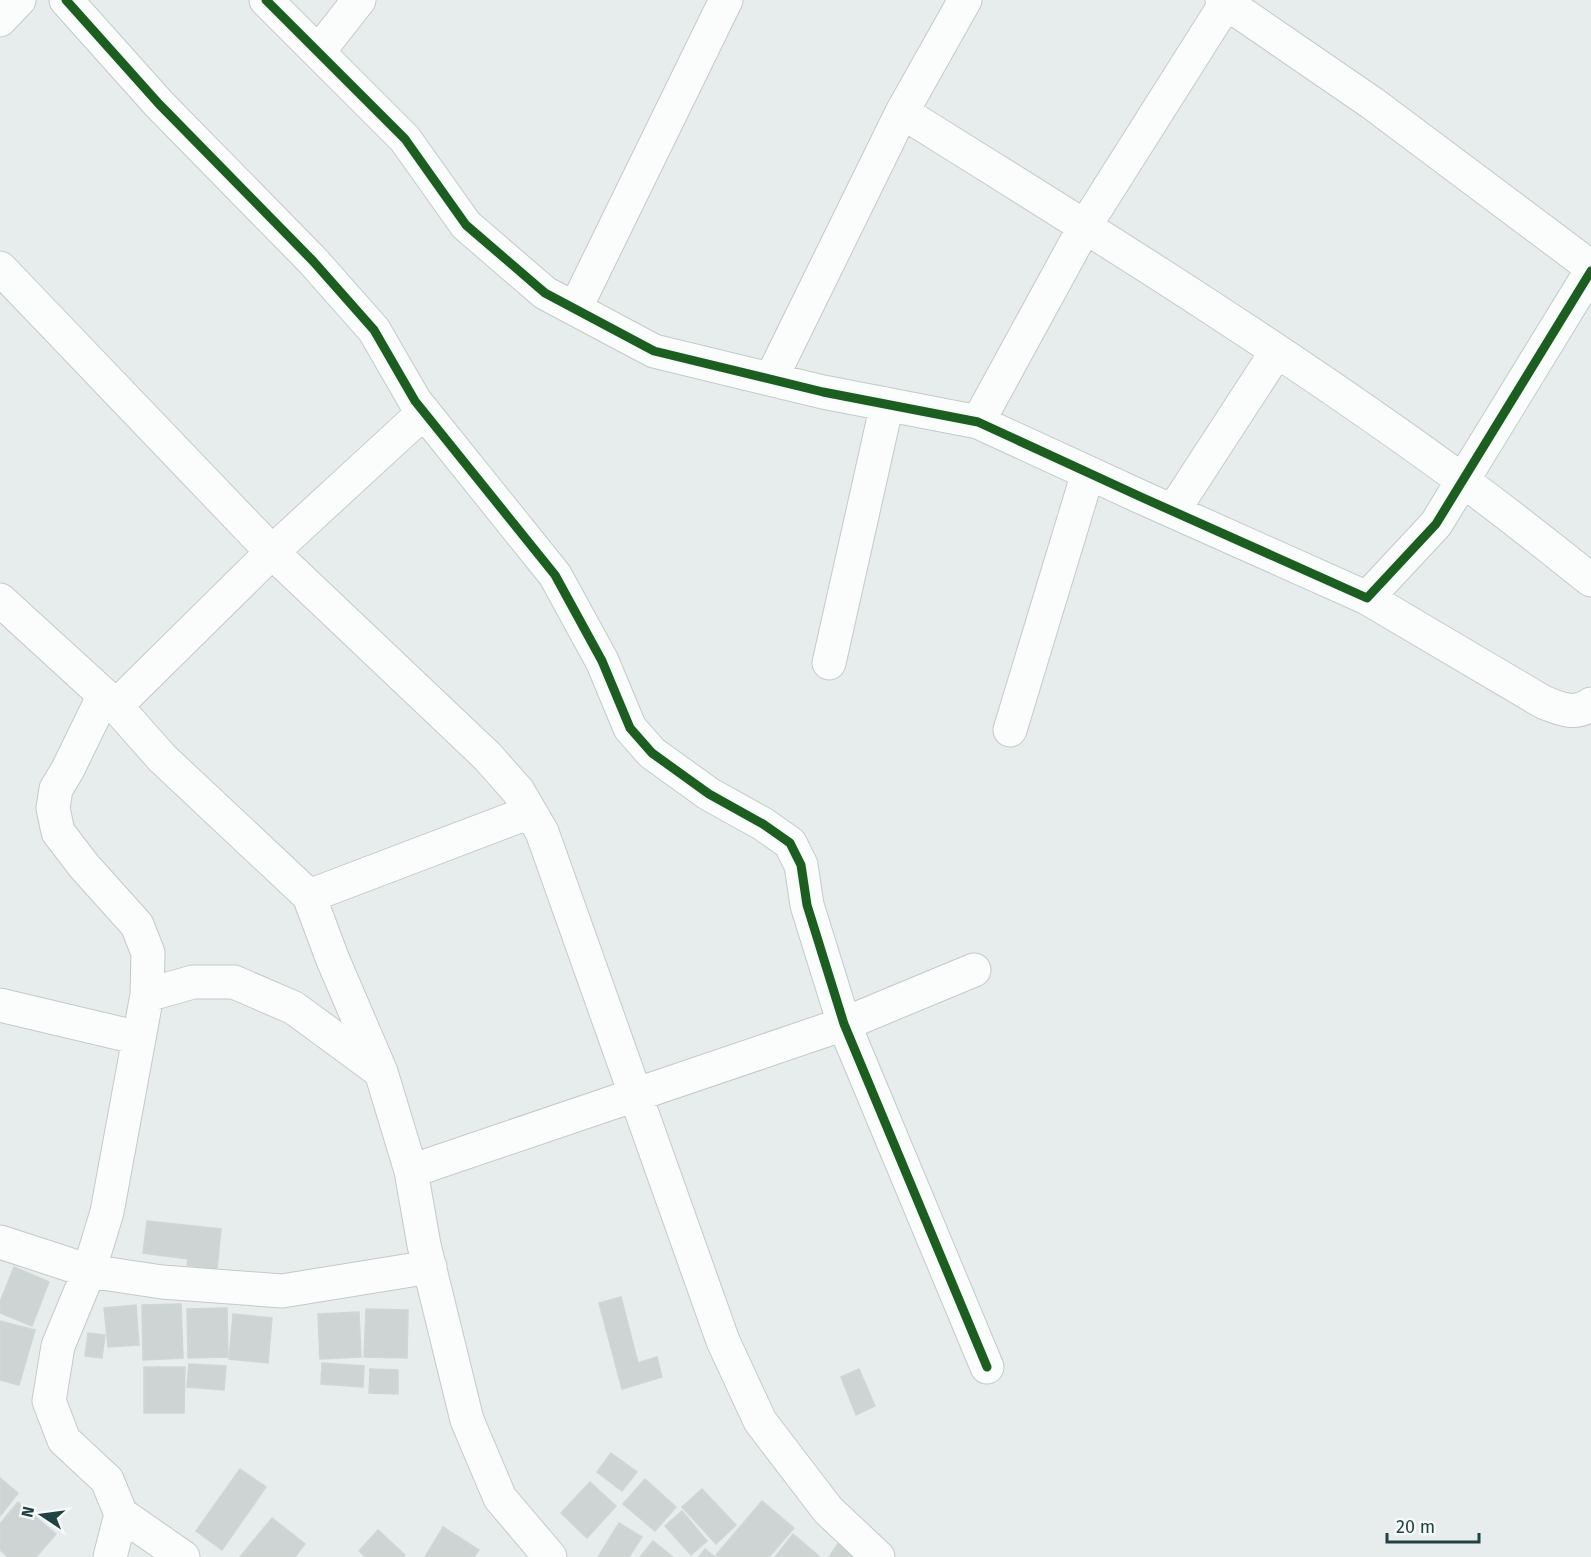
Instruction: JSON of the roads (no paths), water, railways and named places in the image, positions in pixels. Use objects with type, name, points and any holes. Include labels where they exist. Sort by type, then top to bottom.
[{"type":"street","points":[[0,20],[20,0]]},
{"type":"street","points":[[66,0],[159,104],[313,261],[374,330],[424,412],[555,575],[602,661],[630,728],[652,753],[709,794],[763,824],[790,843],[801,866],[807,905],[844,1024],[987,1367]]},
{"type":"street","points":[[266,0],[405,139],[466,225],[545,292],[654,351],[823,392],[978,422],[1367,598],[1543,702],[1570,712],[1584,709],[1591,704]]},
{"type":"street","points":[[319,51],[359,0]]},
{"type":"street","points":[[575,309],[726,0]]},
{"type":"street","points":[[771,379],[902,112],[965,0]]},
{"type":"street","points":[[978,422],[1085,226],[1227,1],[1372,103],[1591,269],[1436,524],[1367,598]]},
{"type":"street","points":[[902,112],[1085,226],[1277,351],[1463,480],[1591,580]]},
{"type":"street","points":[[0,268],[272,552],[487,756],[518,791],[542,832],[723,1341],[760,1421],[828,1510],[878,1557]]},
{"type":"street","points":[[1173,511],[1277,351]]},
{"type":"street","points":[[829,663],[887,404]]},
{"type":"street","points":[[183,1557],[121,1514],[107,1480],[64,1440],[49,1401],[57,1346],[89,1271],[107,1212],[147,995],[148,953],[137,925],[84,866],[58,832],[53,808],[56,789],[110,700],[424,412]]},
{"type":"street","points":[[1010,730],[1088,473]]},
{"type":"street","points":[[0,600],[110,700],[162,758],[309,896],[333,960],[381,1072],[411,1171],[430,1267],[467,1420],[500,1498],[550,1557]]},
{"type":"street","points":[[309,896],[530,812]]},
{"type":"street","points":[[411,1171],[844,1024],[974,970]]},
{"type":"street","points":[[147,995],[193,982],[234,982],[294,1008],[381,1072]]},
{"type":"street","points":[[0,1005],[139,1038]]},
{"type":"street","points":[[0,1242],[89,1271],[162,1282],[282,1291],[430,1267]]},
{"type":"street","points":[[110,1557],[121,1514]]}]
